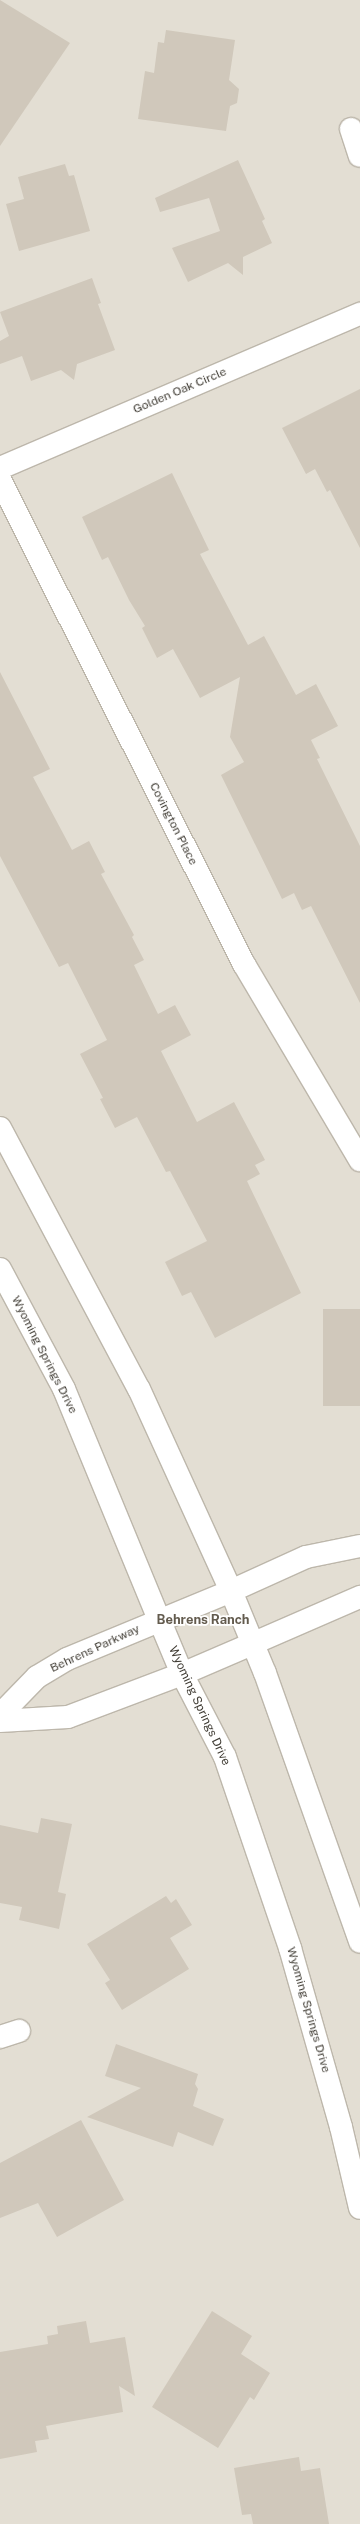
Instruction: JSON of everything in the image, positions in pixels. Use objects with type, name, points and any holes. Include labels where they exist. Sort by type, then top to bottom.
[{"type":"street","points":[[350,129],[360,156]]},
{"type":"street","name":"Golden Oak Circle","points":[[0,468],[360,314]]},
{"type":"street","name":"Covington Place","points":[[0,480],[244,964],[360,1160]]},
{"type":"street","points":[[0,1128],[139,1389],[254,1643],[360,1942]]},
{"type":"street","name":"Wyoming Springs Drive","points":[[0,1269],[64,1389],[182,1674],[225,1757],[290,1948],[341,2127],[360,2208]]},
{"type":"street","name":"Behrens Parkway","points":[[0,1715],[37,1677],[67,1659],[159,1619],[231,1591],[306,1557],[360,1546]]},
{"type":"street","points":[[0,1721],[68,1717],[182,1674],[360,1597]]},
{"type":"shaded area","points":[[0,0],[360,0],[360,2524],[0,2524]]},
{"type":"building","points":[[0,0],[70,43],[0,146]]},
{"type":"building","points":[[166,30],[235,40],[229,80],[239,89],[237,103],[230,106],[226,131],[138,119],[145,71],[154,73],[158,42],[164,43]]},
{"type":"building","points":[[238,160],[265,219],[262,221],[272,243],[243,257],[243,275],[228,263],[188,282],[172,248],[220,231],[209,198],[160,212],[155,198]]},
{"type":"building","points":[[65,164],[69,176],[74,175],[90,231],[19,251],[6,204],[24,199],[18,177]]},
{"type":"building","points":[[92,278],[101,303],[98,304],[115,350],[77,364],[74,380],[61,370],[31,381],[22,356],[0,364],[0,341],[9,336],[0,312]]},
{"type":"building","points":[[360,389],[360,548],[330,490],[327,492],[315,469],[306,474],[282,428]]},
{"type":"building","points":[[172,473],[209,550],[200,554],[248,645],[264,636],[296,695],[316,684],[338,726],[311,740],[320,758],[317,759],[360,846],[360,1003],[311,906],[302,910],[294,893],[282,899],[221,775],[244,762],[230,737],[240,677],[200,698],[173,649],[157,658],[142,628],[145,626],[129,600],[108,557],[102,560],[82,517]]},
{"type":"building","points":[[0,672],[50,769],[33,777],[72,850],[89,841],[105,872],[101,874],[134,935],[132,937],[144,960],[134,965],[158,1014],[175,1005],[191,1035],[161,1051],[197,1122],[234,1102],[265,1160],[255,1165],[260,1174],[247,1181],[301,1293],[215,1338],[191,1292],[182,1296],[165,1262],[207,1241],[170,1171],[166,1172],[137,1117],[115,1128],[100,1099],[103,1098],[80,1054],[107,1040],[68,963],[59,967],[0,856]]},
{"type":"building","points":[[323,1309],[360,1309],[360,1406],[323,1406]]},
{"type":"building","points":[[41,1818],[72,1824],[58,1892],[66,1894],[59,1929],[19,1920],[22,1907],[0,1903],[0,1825],[38,1833]]},
{"type":"building","points":[[166,1896],[171,1903],[176,1899],[192,1925],[170,1938],[189,1969],[122,2010],[105,1983],[110,1980],[87,1944]]},
{"type":"building","points":[[116,2044],[198,2074],[195,2084],[198,2089],[193,2106],[224,2119],[213,2146],[178,2132],[173,2147],[87,2117],[141,2088],[105,2076]]},
{"type":"building","points":[[81,2120],[124,2200],[57,2237],[38,2203],[0,2218],[0,2163]]},
{"type":"building","points":[[212,2311],[252,2336],[241,2354],[270,2373],[254,2400],[250,2397],[218,2448],[152,2407]]},
{"type":"building","points":[[86,2321],[90,2343],[125,2337],[135,2396],[119,2386],[123,2412],[46,2426],[49,2439],[35,2441],[37,2452],[0,2459],[0,2352],[48,2344],[47,2336],[58,2334],[57,2326]]},
{"type":"building","points":[[299,2457],[301,2471],[320,2468],[329,2524],[253,2524],[251,2514],[242,2515],[234,2468]]},
{"type":"district","name":"Behrens Ranch","points":[[203,1620]]}]
